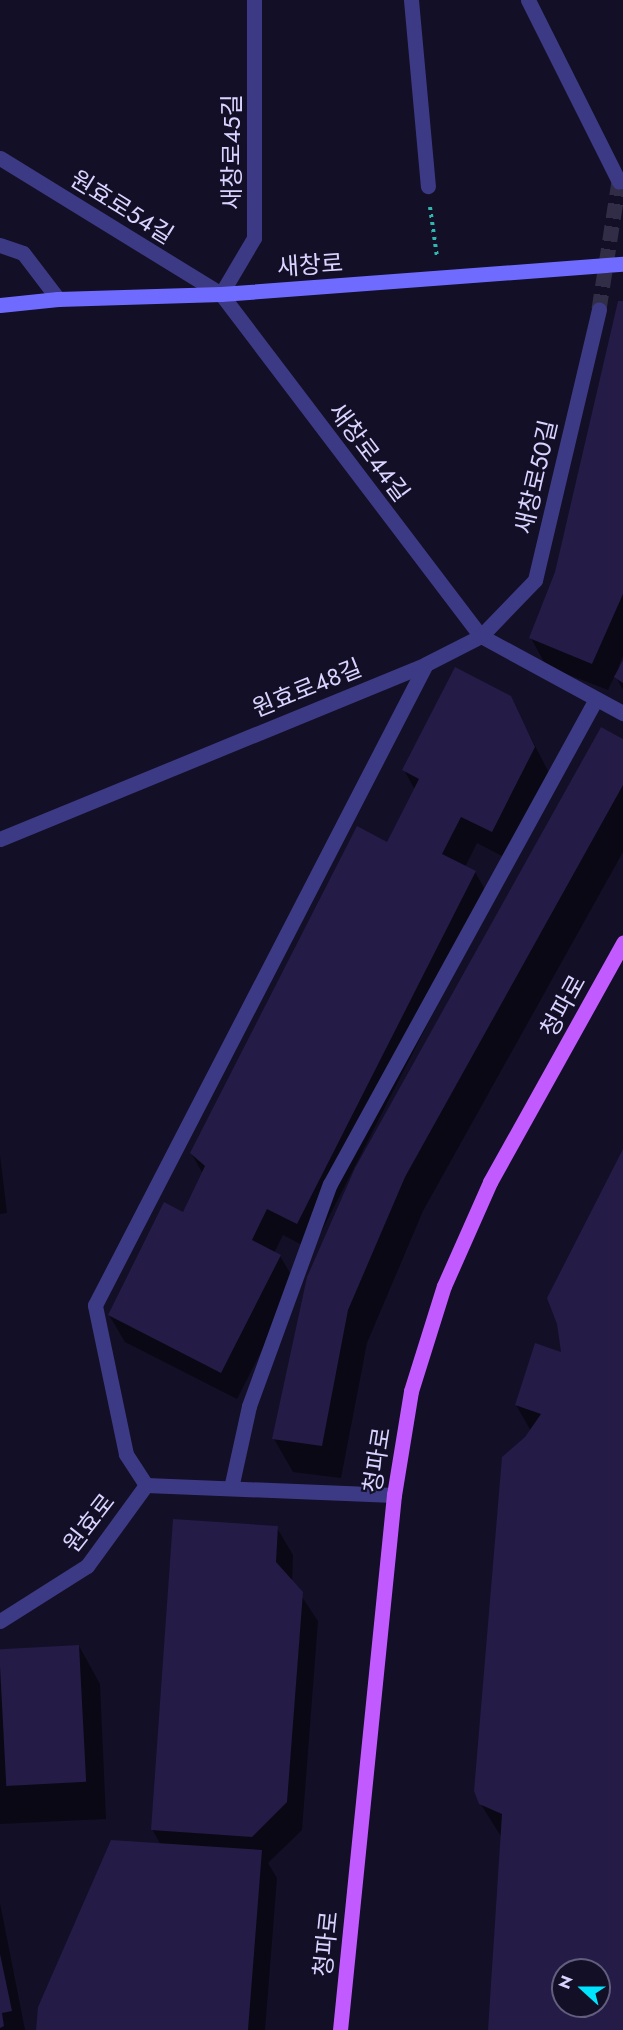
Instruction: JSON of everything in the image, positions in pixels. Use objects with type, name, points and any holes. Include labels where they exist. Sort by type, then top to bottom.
[{"type":"main road","name":"새창로","points":[[0,305],[58,299],[221,294],[623,264]]},
{"type":"main road","name":"청파로","points":[[340,2030],[394,1495],[411,1391],[444,1286],[490,1182],[623,943]]},
{"type":"street","name":"새창로45길","points":[[221,294],[254,238],[254,0]]},
{"type":"street","points":[[411,0],[428,186]]},
{"type":"street","points":[[528,0],[619,182]]},
{"type":"street","name":"원효로54길","points":[[0,158],[221,294]]},
{"type":"street","points":[[0,245],[23,253],[58,299]]},
{"type":"street","name":"새창로44길","points":[[221,294],[481,636]]},
{"type":"street","name":"새창로50길","points":[[481,636],[535,580],[599,309]]},
{"type":"street","points":[[481,636],[623,713]]},
{"type":"street","name":"원효로48길","points":[[0,839],[426,664],[481,636]]},
{"type":"street","points":[[394,1495],[146,1485],[126,1454],[95,1305],[426,664]]},
{"type":"street","points":[[231,1488],[249,1406],[330,1184],[596,699]]},
{"type":"street","name":"원효로","points":[[0,1621],[87,1566],[146,1485]]},
{"type":"path","points":[[428,186],[439,278]]},
{"type":"building","points":[[618,301],[623,301],[623,594],[592,664],[529,638],[555,572]]},
{"type":"building","points":[[623,660],[623,683],[614,677]]},
{"type":"building","points":[[455,667],[511,696],[535,747],[492,832],[461,817],[442,854],[476,871],[297,1224],[267,1209],[252,1240],[281,1255],[221,1373],[108,1315],[164,1202],[183,1212],[205,1166],[190,1153],[357,826],[387,842],[419,779],[402,770]]},
{"type":"building","points":[[601,727],[623,739],[623,785],[405,1177],[348,1310],[322,1446],[272,1439],[307,1277],[355,1168]]},
{"type":"building","points":[[623,1149],[623,2030],[488,2030],[502,1814],[479,1804],[474,1791],[502,1457],[525,1437],[541,1414],[515,1405],[535,1343],[561,1352],[557,1324],[547,1298]]},
{"type":"building","points":[[173,1519],[278,1526],[276,1562],[303,1592],[287,1802],[252,1837],[151,1830]]},
{"type":"building","points":[[79,1645],[86,1782],[6,1786],[0,1649]]},
{"type":"building","points":[[111,1840],[262,1850],[248,2030],[36,2030],[38,2007]]},
{"type":"building","points":[[0,1954],[12,2011],[2,2013],[4,2026],[0,2028]]},
{"type":"tunnel","points":[[599,309],[619,182]]}]
